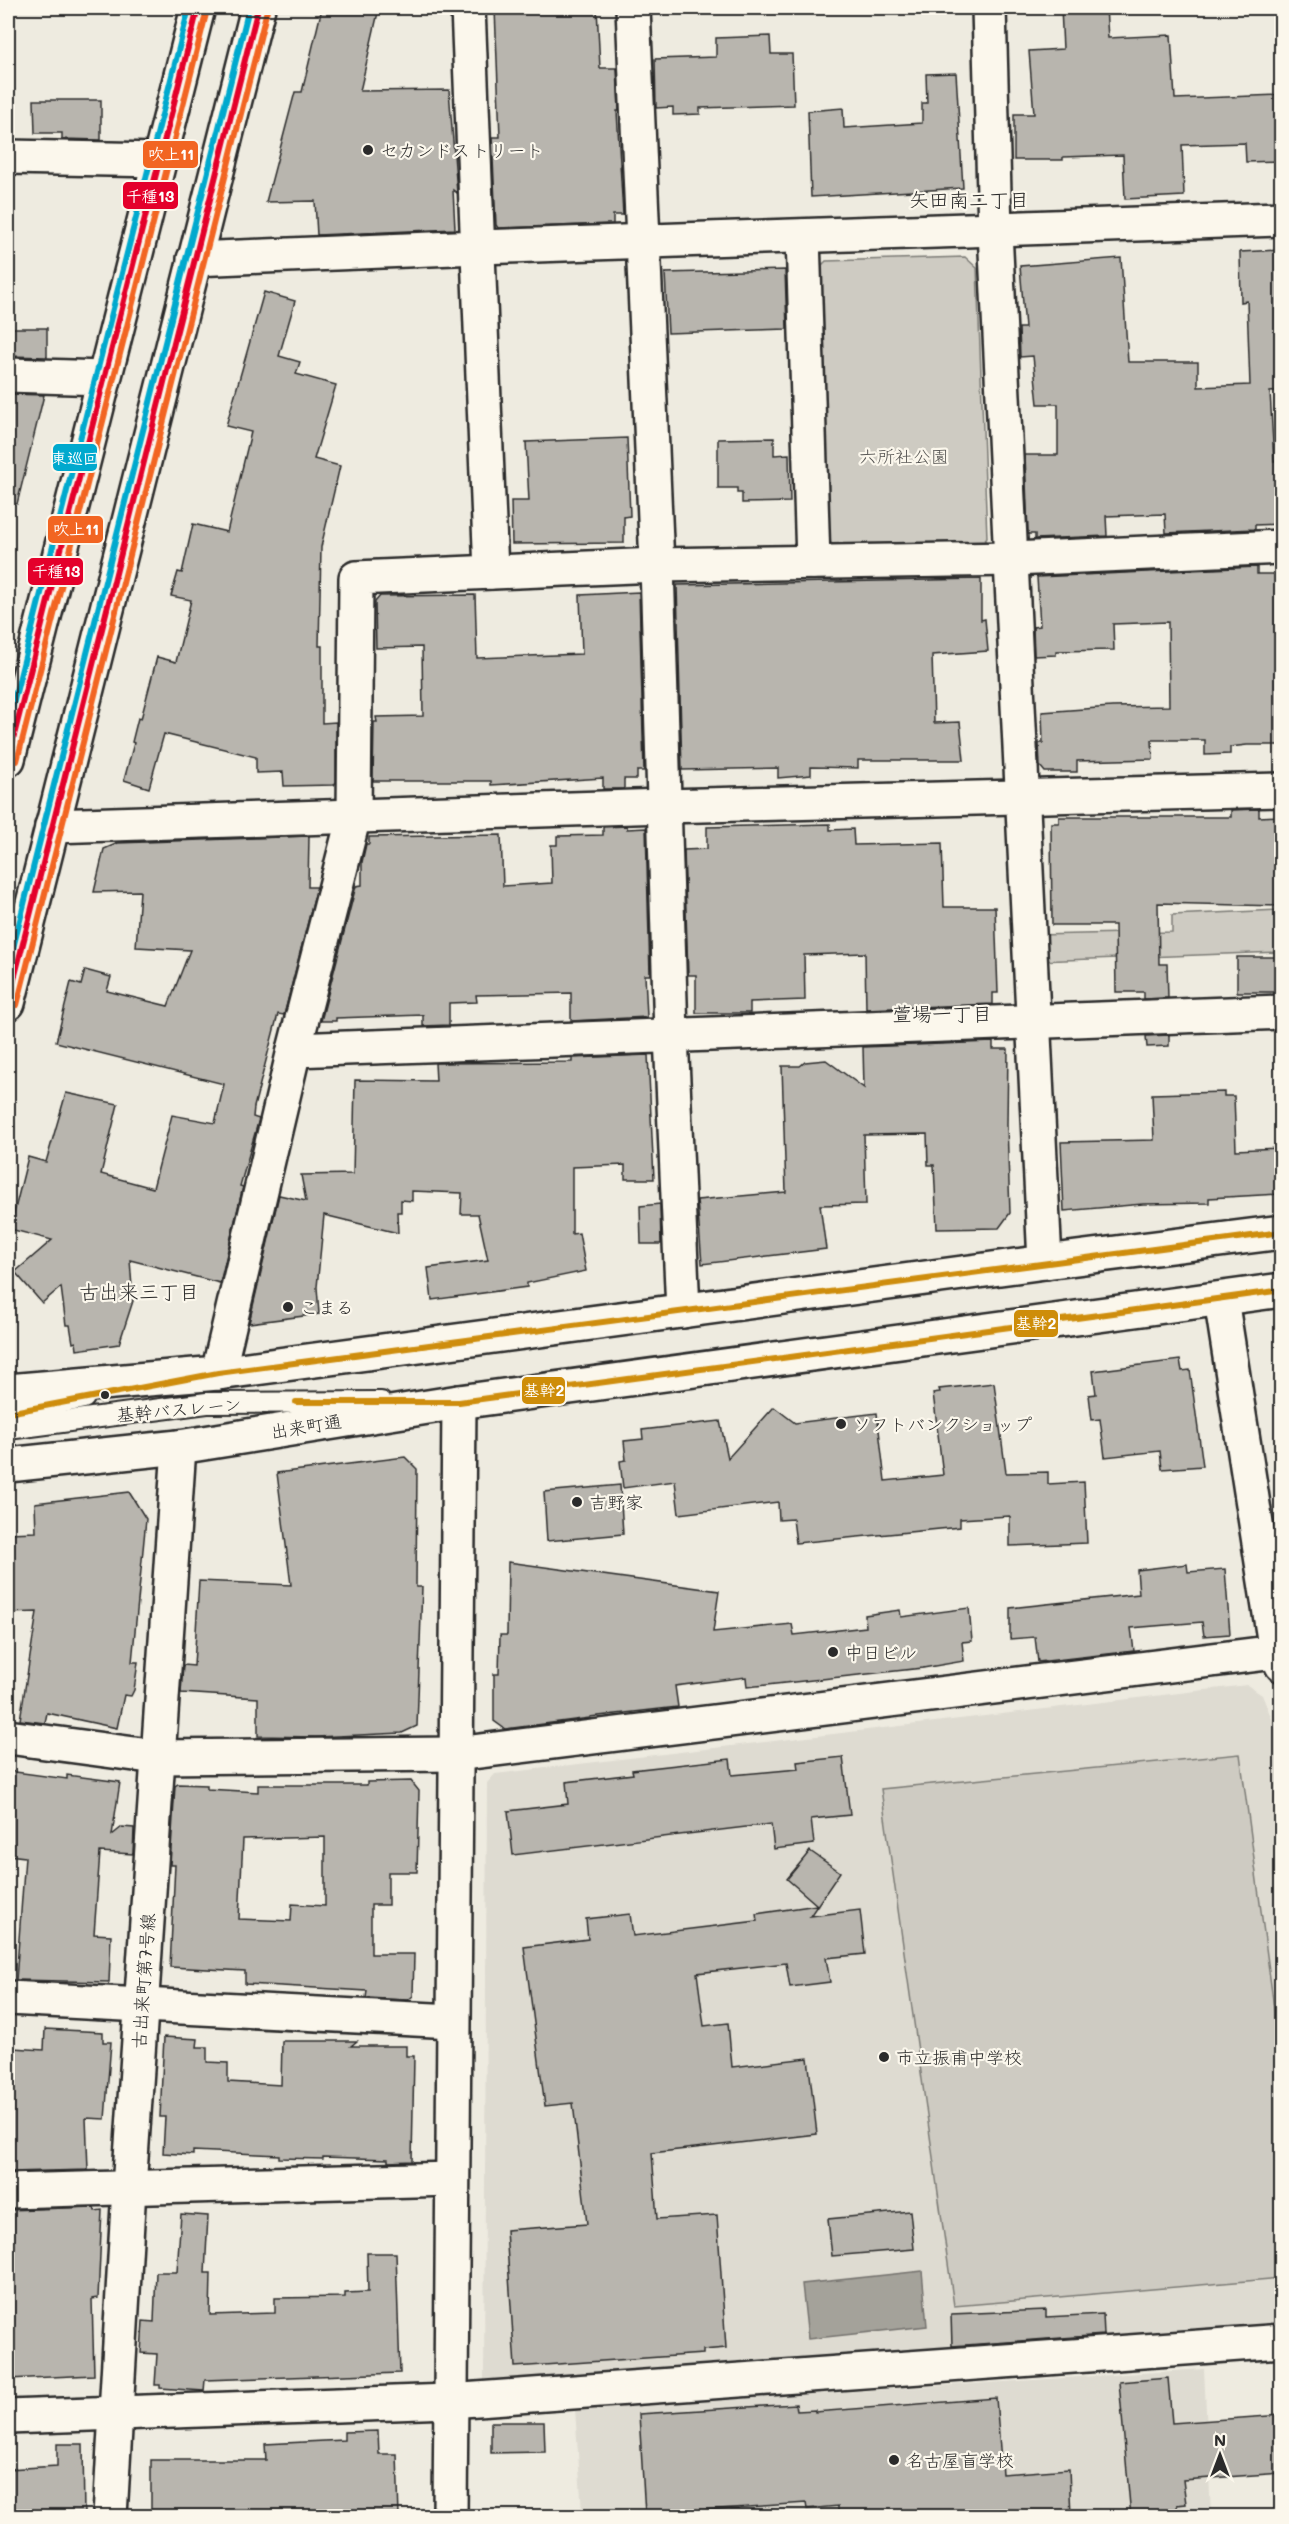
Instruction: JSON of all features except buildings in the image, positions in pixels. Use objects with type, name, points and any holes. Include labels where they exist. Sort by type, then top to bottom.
[{"type":"street","points":[[8,759],[12,726],[198,8]]},
{"type":"street","points":[[8,1003],[258,8]]},
{"type":"street","points":[[468,8],[491,572]]},
{"type":"street","points":[[633,8],[657,565],[671,1035],[683,1311]]},
{"type":"street","points":[[989,8],[995,231],[1013,559],[1032,1021],[1045,1262]]},
{"type":"street","points":[[8,157],[160,160]]},
{"type":"street","points":[[194,260],[478,247],[995,231],[1281,219]]},
{"type":"street","points":[[803,237],[813,562]]},
{"type":"street","points":[[8,375],[104,378]]},
{"type":"street","points":[[218,1373],[294,1050],[354,816],[356,578],[657,565],[1013,559],[1281,548]]},
{"type":"street","points":[[52,826],[664,806],[1281,790]]},
{"type":"street","points":[[294,1050],[1281,1012]]},
{"type":"street","points":[[8,1391],[218,1373],[1281,1232]]},
{"type":"street","name":"出来町通","points":[[8,1465],[179,1447],[459,1402],[1281,1290]]},
{"type":"street","points":[[8,1737],[157,1757],[456,1754],[1280,1655],[1221,1299]]},
{"type":"street","points":[[450,2517],[449,2401],[459,1402]]},
{"type":"street","name":"古出来町第7号線","points":[[110,2517],[118,2412],[129,2188],[179,1447]]},
{"type":"street","points":[[8,1998],[453,2021]]},
{"type":"street","points":[[8,2191],[452,2179]]},
{"type":"street","points":[[8,2417],[449,2401],[1281,2341]]},
{"type":"lane","name":"基幹バスレーン","points":[[8,1413],[218,1373]]},
{"type":"lane","name":"基幹バスレーン","points":[[8,1429],[207,1403],[459,1402]]},
{"type":"shaded area","name":"市立振甫中学校","points":[[1247,1685],[1262,1695],[1282,1743],[1281,2330],[484,2381],[487,1783],[495,1774]]},
{"type":"shaded area","points":[[922,2271],[927,2326],[808,2339],[802,2284]]},
{"type":"shaded area","name":"名古屋盲学校","points":[[1204,2369],[1211,2516],[608,2516],[582,2512],[575,2409]]},
{"type":"green space","name":"六所社公園","points":[[965,257],[977,268],[987,538],[980,547],[836,548],[826,538],[818,269],[826,261]]},
{"type":"green space","points":[[1281,910],[1281,952],[1038,961],[1037,935],[1172,932],[1172,915]]},
{"type":"green space","points":[[1240,1754],[1281,2060],[1281,2278],[954,2306],[881,1789]]},
{"type":"transit line","name":"東巡回","points":[[8,724],[189,8]]},
{"type":"transit line","name":"千種13","points":[[8,759],[198,8]]},
{"type":"transit line","name":"東巡回","points":[[8,968],[249,8]]},
{"type":"transit line","name":"千種13","points":[[8,1003],[258,8]]},
{"type":"transit line","name":"吹上11","points":[[17,761],[207,10]]},
{"type":"transit line","name":"吹上11","points":[[17,1005],[267,10]]},
{"type":"transit line","name":"基幹2","points":[[8,1413],[218,1373],[1282,1232]]},
{"type":"transit line","name":"基幹2","points":[[296,1402],[459,1402],[1282,1290]]},
{"type":"place","name":"セカンドストリート","points":[[368,150]]},
{"type":"place","name":"こまる","points":[[288,1307]]},
{"type":"place","name":"ソフトバンクショップ","points":[[841,1424]]},
{"type":"place","name":"吉野家","points":[[577,1502]]},
{"type":"place","name":"中日ビル","points":[[833,1652]]},
{"type":"place","name":"市立振甫中学校","points":[[884,2057]]},
{"type":"place","name":"名古屋盲学校","points":[[894,2460]]},
{"type":"district","name":"矢田南二丁目","points":[[969,199]]},
{"type":"district","name":"萱場一丁目","points":[[942,1013]]},
{"type":"district","name":"古出来三丁目","points":[[139,1291]]}]
